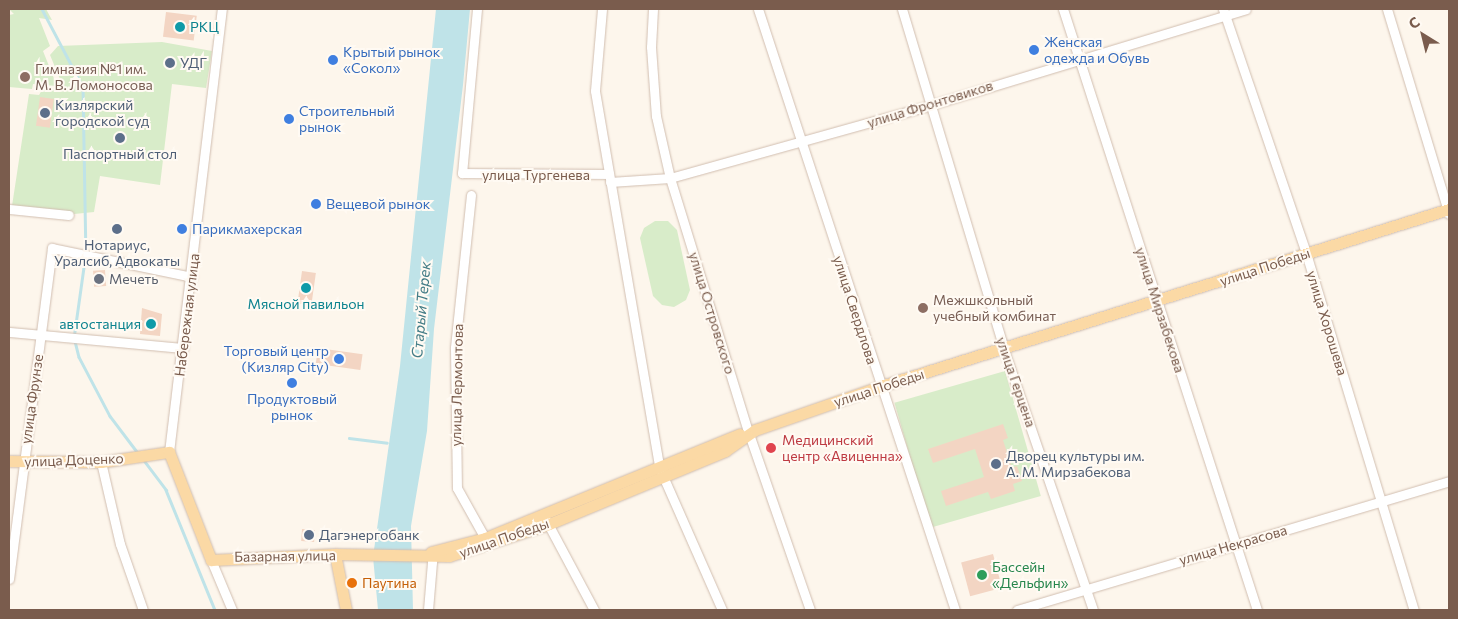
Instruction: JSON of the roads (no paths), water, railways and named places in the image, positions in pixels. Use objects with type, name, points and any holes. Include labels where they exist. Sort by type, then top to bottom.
[{"type":"main road","name":"улица Победы","points":[[433,553],[449,556],[487,547],[546,519],[660,472],[748,432],[881,385],[1004,349],[1449,209]]},
{"type":"main road","name":"улица Доценко","points":[[9,461],[102,462],[169,452]]},
{"type":"main road","name":"Набережная улица","points":[[169,452],[212,560]]},
{"type":"main road","name":"улица Победы","points":[[416,554],[433,553],[546,519]]},
{"type":"main road","name":"Базарная улица","points":[[212,560],[335,554],[359,556],[416,554]]},
{"type":"main road","points":[[335,554],[346,610]]},
{"type":"street","name":"Набережная улица","points":[[169,452],[192,277],[222,9]]},
{"type":"street","name":"улица Тургенева","points":[[477,9],[462,173],[610,178]]},
{"type":"street","points":[[602,9],[594,91],[660,472],[722,610]]},
{"type":"street","name":"улица Островского","points":[[653,9],[651,46],[656,116],[670,178],[748,432],[810,610]]},
{"type":"street","name":"улица Свердлова","points":[[758,9],[800,142],[955,610]]},
{"type":"street","name":"улица Герцена","points":[[902,9],[1004,349],[1093,610]]},
{"type":"street","name":"улица Мирзабекова","points":[[1063,9],[1258,610]]},
{"type":"street","name":"улица Фронтовиков","points":[[610,178],[670,178],[931,104],[1224,12],[1246,9]]},
{"type":"street","points":[[1387,9],[1449,209]]},
{"type":"street","name":"улица Хорошева","points":[[1224,12],[1306,253],[1414,610]]},
{"type":"street","name":"улица Лермонтова","points":[[471,195],[455,348],[457,488],[485,538]]},
{"type":"street","points":[[9,209],[69,215]]},
{"type":"street","name":"улица Фрунзе","points":[[9,579],[52,248],[192,277]]},
{"type":"street","points":[[9,332],[182,348]]},
{"type":"street","points":[[102,462],[120,544],[143,610]]},
{"type":"street","name":"улица Некрасова","points":[[1017,610],[1086,587],[1238,544],[1449,480]]},
{"type":"street","points":[[546,519],[594,610]]},
{"type":"street","points":[[428,610],[433,553]]},
{"type":"street","name":"Набережная улица","points":[[212,560],[232,610]]},
{"type":"water","name":"Старый Терек","points":[[436,9],[470,9],[463,85],[434,329],[427,431],[411,526],[413,610],[378,610],[373,557],[400,366]]},
{"type":"waterway","points":[[42,9],[83,87],[86,252]]},
{"type":"waterway","points":[[74,335],[85,257]]},
{"type":"waterway","points":[[75,341],[79,357],[110,416],[138,453]]},
{"type":"waterway","points":[[349,438],[387,443]]},
{"type":"waterway","points":[[143,459],[166,490],[215,610]]},
{"type":"place","name":"РКЦ","points":[[180,27]]},
{"type":"place","name":"Женская одежда и Обувь","points":[[1034,50]]},
{"type":"place","name":"Крытый рынок «Сокол»","points":[[333,60]]},
{"type":"place","name":"УДГ","points":[[170,63]]},
{"type":"place","name":"Гимназия №1 им. М. В. Ломоносова","points":[[25,77]]},
{"type":"place","name":"Кизлярский городской суд","points":[[45,113]]},
{"type":"place","name":"Строительный рынок","points":[[289,119]]},
{"type":"place","name":"Паспортный стол","points":[[120,138]]},
{"type":"place","name":"Вещевой рынок","points":[[316,204]]},
{"type":"place","name":"Нотариус, Уралсиб, Адвокаты","points":[[117,229]]},
{"type":"place","name":"Парикмахерская","points":[[182,229]]},
{"type":"place","name":"Мечеть","points":[[99,279]]},
{"type":"place","name":"Мясной павильон","points":[[306,288]]},
{"type":"place","name":"Межшкольный учебный комбинат","points":[[923,308]]},
{"type":"place","name":"автостанция","points":[[151,324]]},
{"type":"place","name":"Торговый центр (Кизляр City)","points":[[339,359]]},
{"type":"place","name":"Продуктовый рынок","points":[[292,383]]},
{"type":"place","name":"Медицинский центр «Авиценна»","points":[[771,448]]},
{"type":"place","name":"Дворец культуры им. А. М. Мирзабекова","points":[[996,464]]},
{"type":"place","name":"Дагэнергобанк","points":[[309,535]]},
{"type":"place","name":"Бассейн «Дельфин»","points":[[982,575]]},
{"type":"place","name":"Паутина","points":[[352,583]]}]
